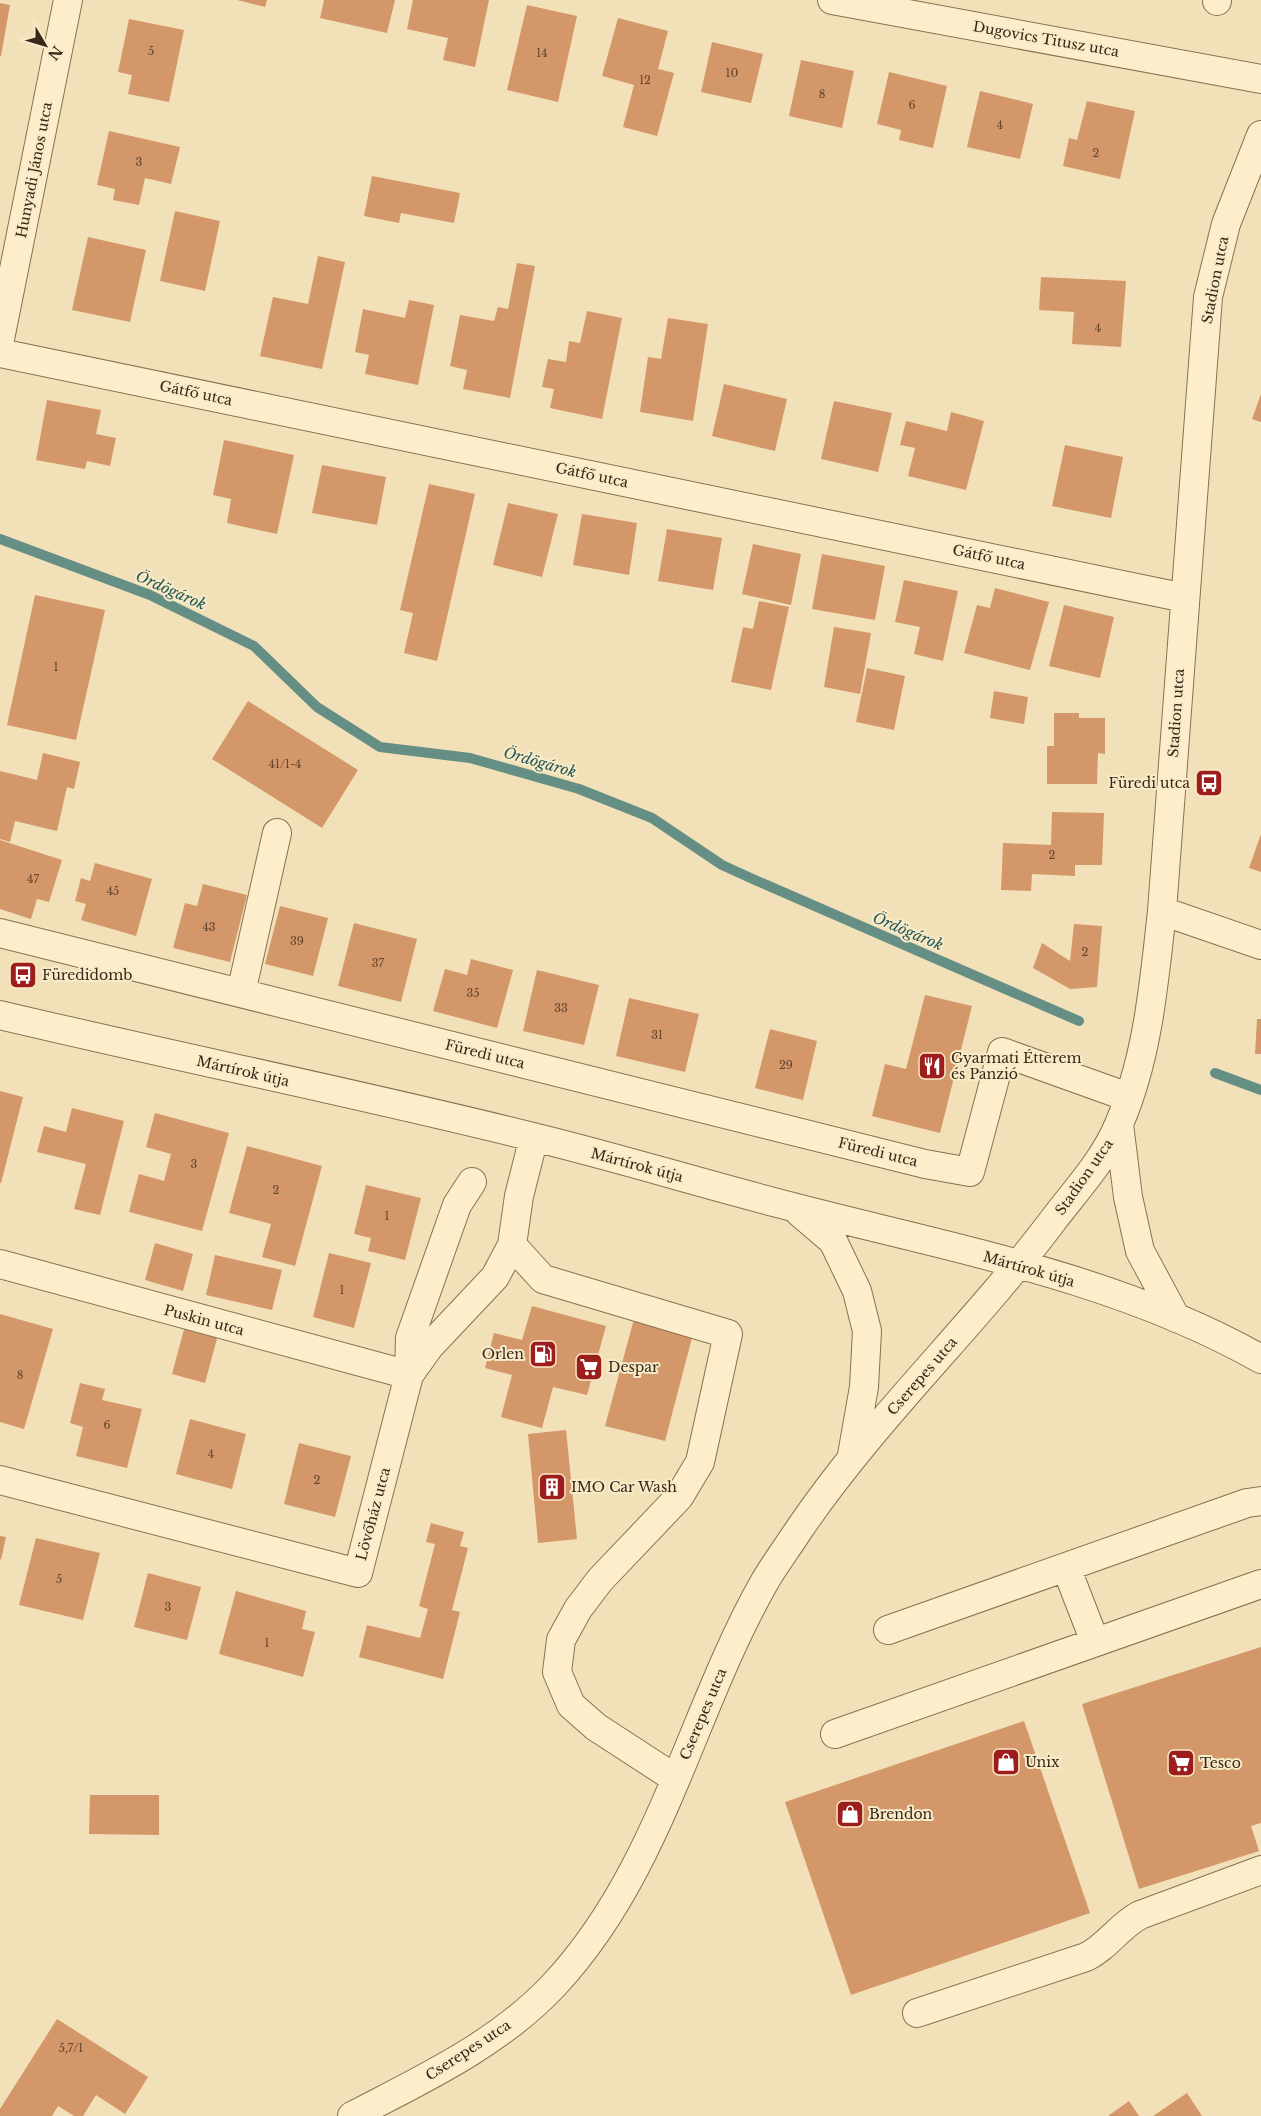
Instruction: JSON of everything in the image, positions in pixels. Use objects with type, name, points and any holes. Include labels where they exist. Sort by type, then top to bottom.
[{"type":"street","name":"Hunyadi János utca","points":[[0,339],[68,0]]},
{"type":"street","name":"Dugovics Titusz utca","points":[[832,0],[1261,79]]},
{"type":"street","name":"Stadion utca","points":[[1020,1264],[1099,1161],[1119,1124],[1137,1071],[1152,1008],[1162,911],[1208,297],[1226,224],[1261,134]]},
{"type":"street","name":"Gátfő utca","points":[[0,353],[1185,598]]},
{"type":"street","points":[[241,993],[277,833]]},
{"type":"street","points":[[1162,911],[1261,945]]},
{"type":"street","name":"Füredi utca","points":[[0,933],[925,1164],[970,1172],[1002,1052],[1128,1097]]},
{"type":"street","name":"Mártírok útja","points":[[0,1015],[534,1137],[794,1207],[1020,1264],[1176,1318],[1224,1338],[1261,1359]]},
{"type":"street","points":[[1119,1124],[1128,1197],[1140,1251],[1176,1318]]},
{"type":"street","name":"Lövőház utca","points":[[0,1480],[358,1573],[409,1375],[429,1347],[495,1277],[512,1245],[519,1196],[534,1137]]},
{"type":"street","points":[[409,1375],[410,1338],[457,1205],[472,1182]]},
{"type":"street","points":[[794,1207],[833,1241],[857,1291],[867,1330],[864,1387],[852,1457]]},
{"type":"street","points":[[512,1245],[543,1279],[728,1334],[700,1462],[679,1497],[589,1594],[578,1609],[561,1640],[558,1672],[571,1705],[596,1727],[676,1779]]},
{"type":"street","name":"Puskin utca","points":[[0,1264],[409,1375]]},
{"type":"street","name":"Cserepes utca","points":[[352,2116],[444,2069],[502,2031],[552,1987],[601,1927],[648,1847],[727,1658],[765,1580],[816,1505],[852,1457],[1020,1264]]},
{"type":"street","points":[[888,1630],[1247,1503],[1261,1501]]},
{"type":"street","points":[[1066,1567],[1095,1642]]},
{"type":"street","points":[[835,1734],[1261,1584]]},
{"type":"street","points":[[918,2013],[1086,1957],[1096,1952],[1129,1920],[1261,1870]]},
{"type":"building","points":[[237,0],[267,0],[265,7]]},
{"type":"building","points":[[324,0],[395,0],[387,33],[320,18]]},
{"type":"building","points":[[413,0],[489,0],[475,67],[443,60],[448,38],[407,29]]},
{"type":"building","points":[[0,3],[10,5],[1,56],[0,56]]},
{"type":"building","points":[[527,5],[577,16],[558,102],[507,90]]},
{"type":"building","points":[[618,18],[668,31],[658,69],[674,73],[657,136],[623,127],[634,85],[602,76]]},
{"type":"building","points":[[129,19],[184,30],[169,102],[128,94],[132,75],[118,72]]},
{"type":"building","points":[[712,42],[763,54],[751,103],[701,92]]},
{"type":"building","points":[[801,60],[854,71],[842,128],[789,116]]},
{"type":"building","points":[[889,72],[947,86],[933,148],[899,140],[901,130],[877,124]]},
{"type":"building","points":[[980,91],[1033,104],[1020,159],[967,147]]},
{"type":"building","points":[[1087,101],[1135,111],[1120,179],[1063,166],[1069,138],[1077,140]]},
{"type":"building","points":[[109,131],[180,147],[171,184],[145,178],[139,205],[113,200],[115,189],[97,185]]},
{"type":"building","points":[[372,176],[460,193],[454,223],[401,213],[399,223],[364,216]]},
{"type":"building","points":[[175,211],[220,221],[205,291],[160,281]]},
{"type":"building","points":[[88,237],[146,250],[130,322],[72,310]]},
{"type":"building","points":[[318,256],[345,262],[322,369],[260,356],[273,297],[308,304]]},
{"type":"building","points":[[517,263],[535,266],[510,398],[463,389],[467,370],[450,366],[460,315],[494,321],[498,307],[508,309]]},
{"type":"building","points":[[1041,277],[1126,281],[1121,347],[1072,344],[1074,312],[1039,310]]},
{"type":"building","points":[[409,300],[434,305],[418,385],[365,374],[369,355],[355,352],[363,309],[405,318]]},
{"type":"building","points":[[587,311],[622,318],[602,419],[550,408],[554,389],[542,387],[548,359],[566,362],[569,341],[580,343]]},
{"type":"building","points":[[668,318],[708,324],[693,421],[640,412],[648,357],[661,359]]},
{"type":"building","points":[[724,384],[787,399],[775,451],[712,436]]},
{"type":"building","points":[[1261,394],[1261,422],[1252,419]]},
{"type":"building","points":[[47,400],[101,410],[96,434],[116,438],[110,466],[87,461],[85,469],[36,460]]},
{"type":"building","points":[[834,401],[892,413],[878,472],[821,459]]},
{"type":"building","points":[[951,412],[984,421],[966,490],[908,476],[915,448],[900,445],[906,421],[947,431]]},
{"type":"building","points":[[224,440],[294,455],[277,534],[227,523],[231,499],[213,495]]},
{"type":"building","points":[[1065,445],[1123,457],[1111,518],[1052,506]]},
{"type":"building","points":[[322,465],[386,477],[377,525],[312,513]]},
{"type":"building","points":[[429,484],[475,494],[437,661],[404,653],[413,613],[400,610]]},
{"type":"building","points":[[508,503],[558,514],[542,577],[493,565]]},
{"type":"building","points":[[582,514],[637,523],[629,575],[573,565]]},
{"type":"building","points":[[667,529],[722,538],[713,590],[658,581]]},
{"type":"building","points":[[753,544],[801,554],[791,605],[742,594]]},
{"type":"building","points":[[822,554],[885,566],[875,620],[812,609]]},
{"type":"building","points":[[904,580],[958,591],[943,661],[914,654],[920,627],[895,622]]},
{"type":"building","points":[[995,588],[1049,602],[1030,670],[964,653],[977,605],[990,608]]},
{"type":"building","points":[[35,595],[105,610],[76,740],[7,725]]},
{"type":"building","points":[[759,601],[789,607],[771,690],[731,682],[743,627],[753,629]]},
{"type":"building","points":[[1064,605],[1114,617],[1100,678],[1049,666]]},
{"type":"building","points":[[834,627],[871,633],[860,694],[824,687]]},
{"type":"building","points":[[867,668],[905,676],[894,730],[856,722]]},
{"type":"building","points":[[994,691],[1028,697],[1024,724],[990,718]]},
{"type":"building","points":[[248,701],[358,770],[322,828],[212,759]]},
{"type":"building","points":[[1054,713],[1079,713],[1079,718],[1105,718],[1105,754],[1098,753],[1097,784],[1047,784],[1047,746],[1054,746]]},
{"type":"building","points":[[43,753],[80,762],[74,789],[67,787],[57,831],[15,821],[10,842],[0,839],[0,771],[37,780]]},
{"type":"building","points":[[1052,812],[1104,813],[1102,865],[1075,865],[1075,876],[1032,874],[1031,891],[1001,890],[1003,843],[1051,845]]},
{"type":"building","points":[[1261,834],[1261,872],[1249,868]]},
{"type":"building","points":[[0,840],[62,860],[49,902],[37,899],[31,919],[0,909]]},
{"type":"building","points":[[95,863],[152,879],[136,936],[81,920],[86,904],[75,901],[81,878],[90,881]]},
{"type":"building","points":[[203,884],[247,895],[230,962],[173,948],[185,903],[197,906]]},
{"type":"building","points":[[280,906],[328,918],[313,976],[265,964]]},
{"type":"building","points":[[354,923],[417,939],[401,1002],[338,986]]},
{"type":"building","points":[[1074,924],[1102,926],[1097,987],[1070,989],[1033,968],[1042,943],[1070,961]]},
{"type":"building","points":[[471,959],[513,970],[497,1028],[433,1011],[445,969],[467,975]]},
{"type":"building","points":[[537,970],[599,985],[584,1045],[523,1031]]},
{"type":"building","name":"Gyarmati Étterem és Panzió","points":[[925,995],[972,1006],[940,1133],[872,1116],[885,1064],[906,1069]]},
{"type":"building","points":[[629,998],[699,1014],[685,1072],[616,1056]]},
{"type":"building","points":[[1257,1019],[1261,1019],[1261,1054],[1255,1054]]},
{"type":"building","points":[[770,1029],[817,1041],[803,1100],[755,1088]]},
{"type":"building","points":[[0,1091],[23,1097],[1,1183],[0,1183]]},
{"type":"building","points":[[72,1108],[124,1121],[100,1215],[74,1209],[86,1164],[37,1152],[44,1126],[66,1132]]},
{"type":"building","points":[[155,1113],[229,1133],[202,1231],[129,1212],[139,1174],[164,1181],[171,1154],[146,1147]]},
{"type":"building","points":[[247,1146],[322,1166],[295,1266],[262,1257],[271,1224],[229,1213]]},
{"type":"building","points":[[366,1185],[421,1198],[405,1260],[368,1251],[371,1238],[354,1234]]},
{"type":"building","points":[[155,1243],[193,1254],[183,1291],[145,1280]]},
{"type":"building","points":[[329,1253],[371,1263],[354,1328],[313,1317]]},
{"type":"building","points":[[215,1255],[282,1270],[272,1310],[206,1295]]},
{"type":"building","name":"Orlen","points":[[532,1306],[606,1326],[587,1395],[553,1387],[542,1428],[501,1417],[512,1375],[485,1368],[494,1333],[522,1340]]},
{"type":"building","points":[[0,1314],[53,1329],[24,1429],[0,1422]]},
{"type":"building","points":[[634,1319],[693,1334],[665,1441],[605,1426]]},
{"type":"building","points":[[186,1322],[219,1331],[205,1383],[172,1374]]},
{"type":"building","points":[[80,1383],[105,1389],[102,1400],[142,1409],[127,1468],[76,1456],[83,1427],[70,1423]]},
{"type":"building","points":[[190,1419],[246,1434],[232,1489],[176,1474]]},
{"type":"building","name":"IMO Car Wash","points":[[566,1430],[577,1539],[538,1543],[528,1434]]},
{"type":"building","points":[[299,1443],[351,1456],[335,1517],[284,1504]]},
{"type":"building","points":[[431,1523],[464,1532],[460,1546],[468,1548],[452,1610],[460,1612],[443,1679],[359,1657],[367,1625],[420,1638],[428,1609],[419,1606],[435,1544],[426,1542]]},
{"type":"building","points":[[0,1536],[6,1537],[1,1560],[0,1559]]},
{"type":"building","points":[[36,1538],[100,1553],[83,1620],[19,1605]]},
{"type":"building","points":[[148,1573],[201,1587],[187,1640],[134,1627]]},
{"type":"building","points":[[236,1591],[306,1611],[302,1629],[315,1632],[303,1677],[219,1654]]},
{"type":"building","name":"Tesco","points":[[1261,1647],[1261,1823],[1251,1826],[1259,1851],[1139,1889],[1082,1704]]},
{"type":"building","points":[[1024,1721],[1090,1913],[851,1995],[785,1802]]},
{"type":"building","points":[[90,1795],[159,1795],[159,1835],[89,1834]]},
{"type":"building","points":[[57,2019],[148,2077],[125,2114],[96,2095],[83,2116],[74,2116],[58,2106],[52,2116],[0,2116],[0,2109]]},
{"type":"building","points":[[1187,2093],[1202,2116],[1153,2116]]},
{"type":"building","points":[[1129,2101],[1139,2116],[1108,2116]]},
{"type":"waterway","name":"Ördögárok","points":[[0,539],[150,595],[254,646],[317,707],[380,747],[470,758],[579,789],[652,818],[722,865],[1079,1021]]},
{"type":"waterway","name":"Ördögárok","points":[[1215,1073],[1261,1090]]},
{"type":"place","name":"Füredi utca","points":[[1209,783]]},
{"type":"place","name":"Füredidomb","points":[[23,975]]},
{"type":"place","name":"Gyarmati Étterem és Panzió","points":[[932,1066]]},
{"type":"place","name":"Orlen","points":[[543,1354]]},
{"type":"place","name":"Despar","points":[[589,1367]]},
{"type":"place","name":"IMO Car Wash","points":[[552,1487]]},
{"type":"place","name":"Unix","points":[[1006,1762]]},
{"type":"place","name":"Tesco","points":[[1181,1763]]},
{"type":"place","name":"Brendon","points":[[850,1814]]}]
